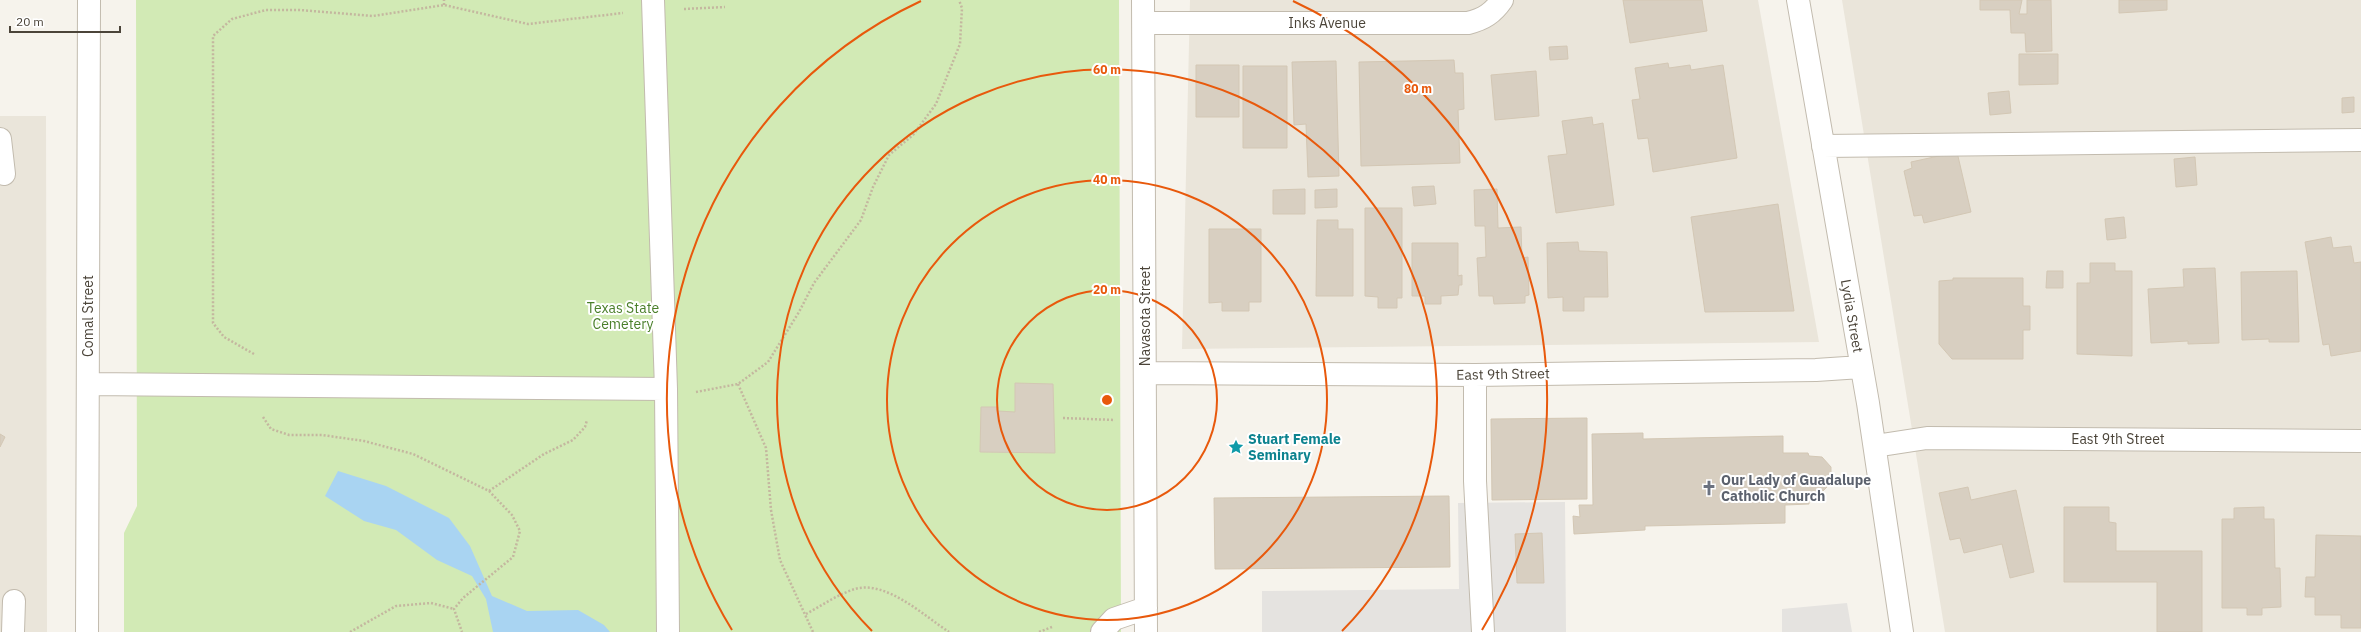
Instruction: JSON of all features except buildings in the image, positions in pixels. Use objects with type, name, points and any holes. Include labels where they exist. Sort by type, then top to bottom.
[{"type":"street","name":"Comal Street","points":[[87,632],[89,0]]},
{"type":"street","name":"Navasota Street","points":[[1143,0],[1146,632]]},
{"type":"street","name":"Inks Avenue","points":[[1144,23],[1468,23],[1487,16],[1495,10],[1502,0]]},
{"type":"street","name":"Lydia Street","points":[[1798,0],[1875,446],[1902,632]]},
{"type":"street","points":[[653,5],[666,389],[668,632]]},
{"type":"street","points":[[0,140],[4,174]]},
{"type":"street","points":[[1823,146],[2361,140]]},
{"type":"street","name":"East 9th Street","points":[[1145,373],[1474,375],[1816,370],[1861,367]]},
{"type":"street","points":[[1474,375],[1475,481],[1483,632]]},
{"type":"street","points":[[88,384],[666,389]]},
{"type":"street","name":"East 9th Street","points":[[1875,446],[1927,438],[2361,441]]},
{"type":"street","points":[[13,632],[14,601]]},
{"type":"street","points":[[1102,632],[1114,620],[1146,608]]},
{"type":"path","points":[[444,0],[444,5]]},
{"type":"path","points":[[666,389],[693,393],[738,384],[768,362],[799,312],[814,283],[861,220],[873,187],[889,155],[913,135],[936,104],[960,44],[962,8],[959,0]]},
{"type":"path","points":[[454,609],[472,591],[491,577],[513,557],[520,531],[512,515],[489,491],[413,454],[364,441],[322,435],[290,435],[271,429],[262,415],[260,362],[252,352],[224,337],[213,323],[213,36],[232,19],[266,10],[300,10],[373,16],[444,5],[528,24],[653,5],[725,7]]},
{"type":"path","points":[[738,384],[766,448],[771,510],[780,560],[813,632]]},
{"type":"path","points":[[489,491],[544,454],[573,440],[584,427],[591,410],[593,388]]},
{"type":"path","points":[[1063,418],[1145,421]]},
{"type":"path","points":[[806,614],[854,589],[871,587],[887,591],[949,632]]},
{"type":"path","points":[[350,632],[396,606],[431,603],[454,609]]},
{"type":"path","points":[[454,609],[462,632]]},
{"type":"path","points":[[1038,632],[1052,627]]},
{"type":"shaded area","points":[[1190,0],[1758,0],[1819,342],[1182,349]]},
{"type":"shaded area","points":[[1842,0],[2361,0],[2361,632],[1945,632]]},
{"type":"shaded area","points":[[0,116],[46,116],[47,632],[0,632]]},
{"type":"shaded area","points":[[1565,502],[1566,632],[1262,632],[1262,591],[1459,589],[1458,503]]},
{"type":"shaded area","points":[[1847,603],[1852,632],[1782,632],[1782,609]]},
{"type":"green space","name":"Texas State Cemetery","points":[[136,0],[1119,0],[1121,632],[124,632],[124,533],[137,506]]},
{"type":"water","points":[[338,471],[386,486],[449,518],[470,546],[492,596],[527,611],[578,610],[604,625],[610,632],[493,632],[486,599],[472,576],[437,560],[396,530],[364,521],[325,496]]},
{"type":"place","name":"Stuart Female Seminary","points":[[1236,447]]},
{"type":"place","name":"Our Lady of Guadalupe Catholic Church","points":[[1709,488]]}]
